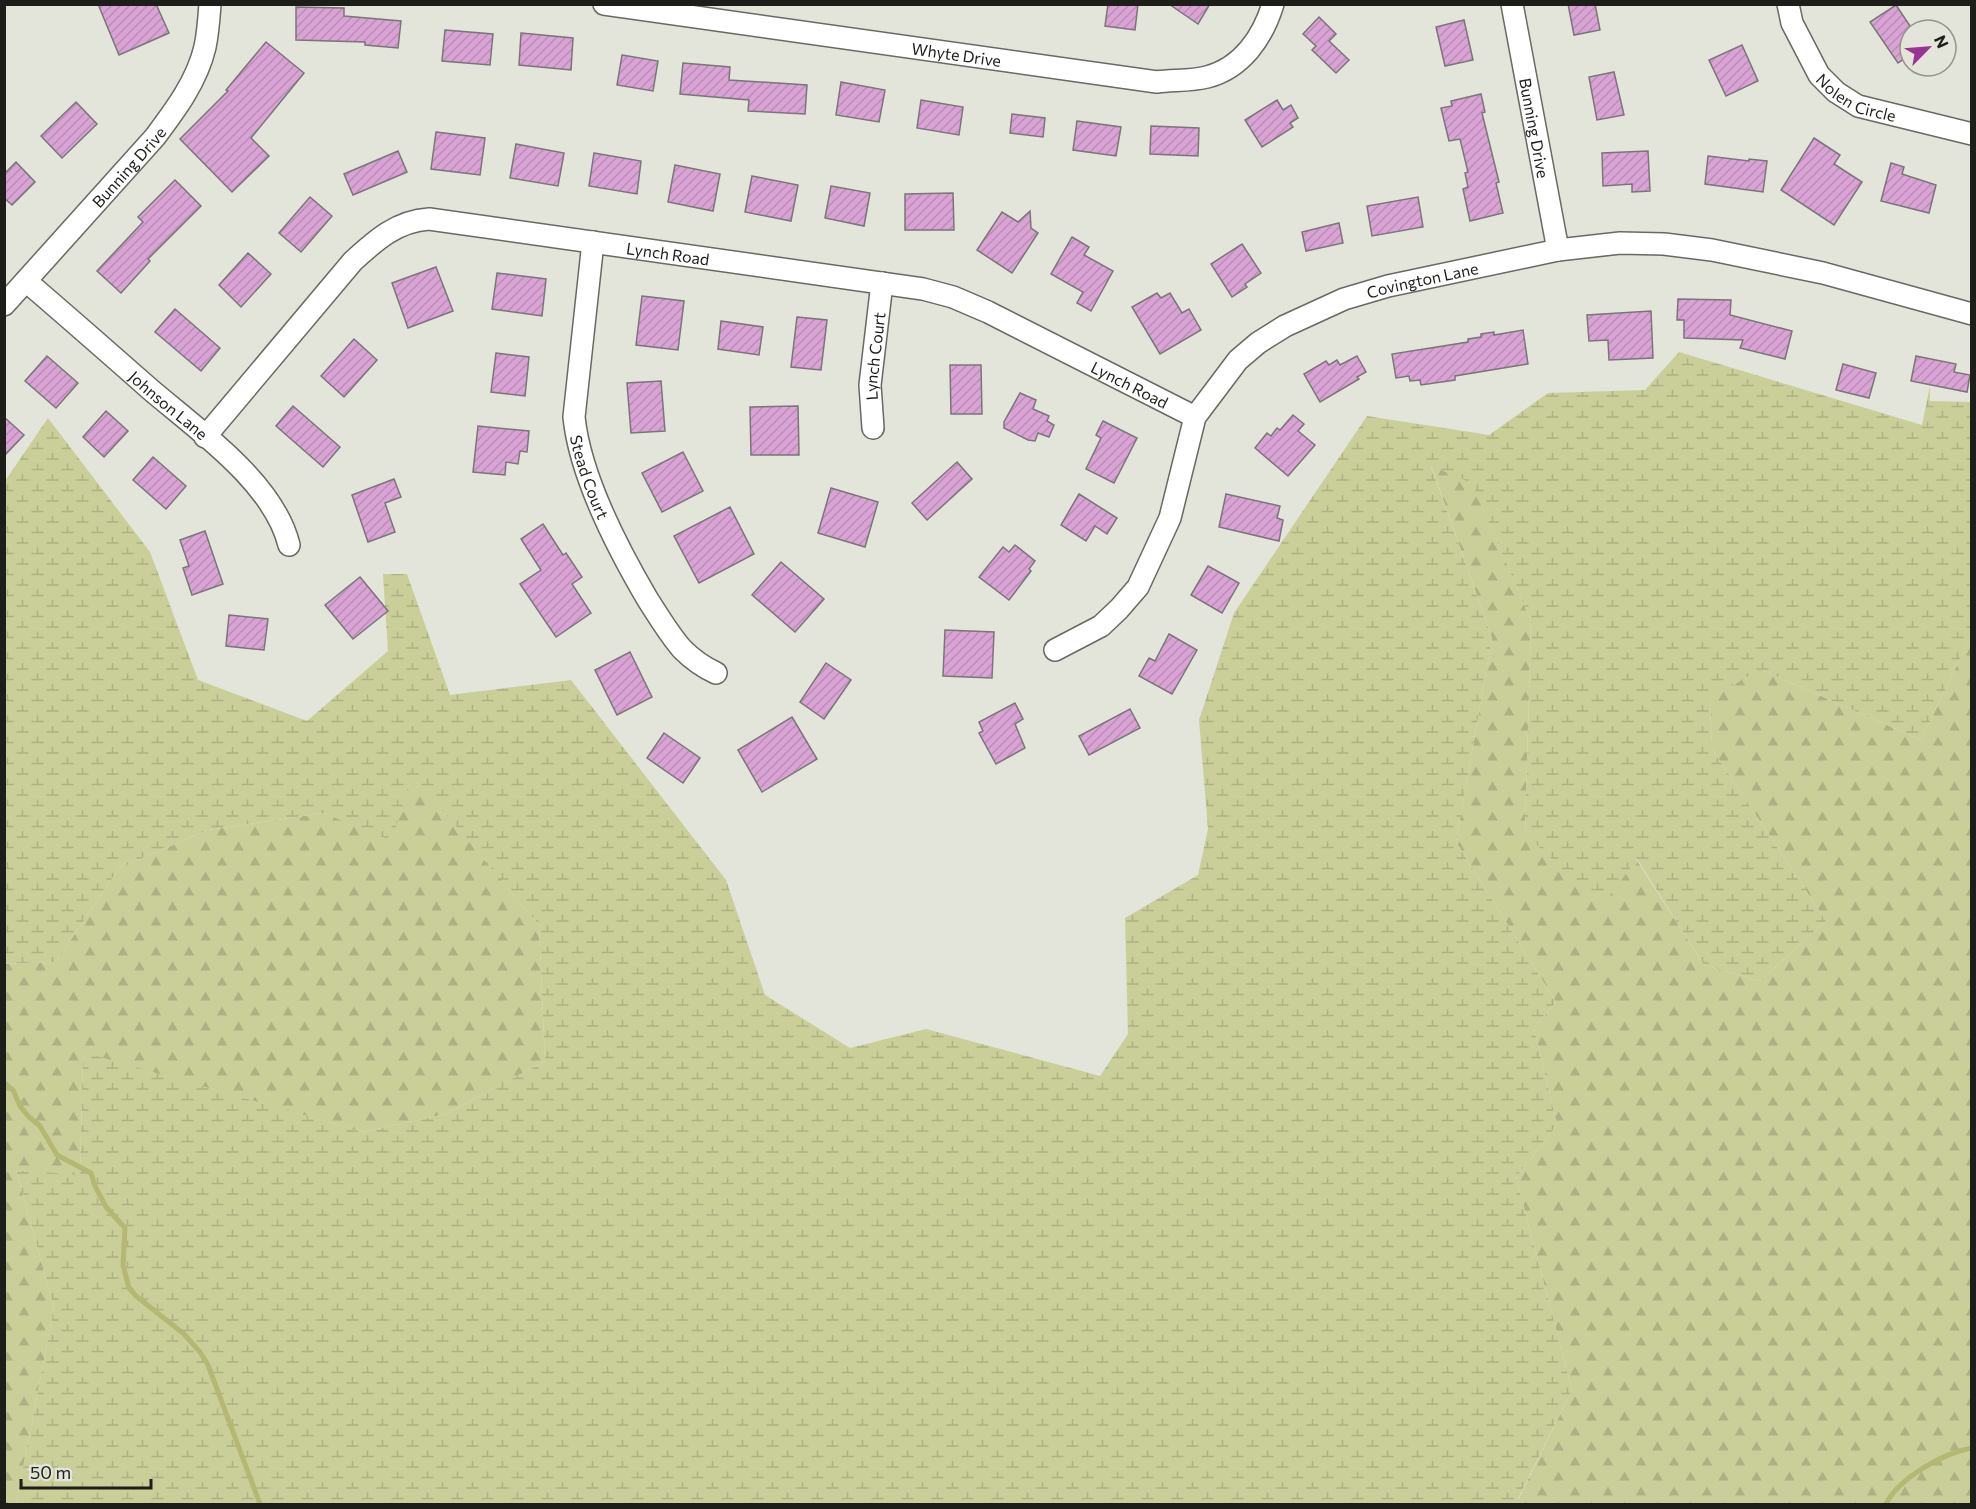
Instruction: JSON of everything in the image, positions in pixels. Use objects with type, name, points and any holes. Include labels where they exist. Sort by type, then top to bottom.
[{"type":"street","name":"Bunning Drive","points":[[4,305],[174,113],[190,87],[205,47],[210,4]]},
{"type":"street","name":"Whyte Drive","points":[[604,4],[1157,82],[1207,77],[1221,72],[1244,57],[1268,22],[1273,4]]},
{"type":"street","name":"Bunning Drive","points":[[1512,4],[1558,250]]},
{"type":"street","name":"Nolen Circle","points":[[1788,4],[1792,23],[1819,75],[1836,92],[1858,106],[1971,134]]},
{"type":"street","name":"Lynch Road","points":[[205,436],[353,261],[377,239],[397,227],[416,220],[429,219],[923,289],[988,312],[1195,417]]},
{"type":"street","name":"Stead Court","points":[[594,242],[574,417],[576,438],[600,508],[636,579],[666,629],[683,650],[700,665],[716,673]]},
{"type":"street","name":"Covington Lane","points":[[1055,650],[1101,626],[1138,587],[1170,518],[1195,417],[1238,360],[1258,343],[1285,326],[1344,299],[1388,285],[1558,250],[1620,243],[1664,244],[1712,250],[1823,273],[1971,314]]},
{"type":"street","name":"Johnson Lane","points":[[26,281],[238,466],[270,502],[285,529],[289,545]]},
{"type":"street","name":"Lynch Court","points":[[873,428],[870,385],[882,283]]},
{"type":"green space","points":[[1679,352],[1922,425],[1930,386],[1930,401],[1971,402],[1971,636],[1921,740],[1760,669],[1710,699],[1712,749],[1826,921],[1760,981],[1704,965],[1637,859],[1602,906],[1525,834],[1531,621],[1472,483],[1431,466],[1492,638],[1456,842],[1556,1002],[1534,1028],[1557,1125],[1516,1177],[1572,1390],[1517,1501],[1509,1504],[16,1504],[54,1308],[16,1170],[80,1175],[83,1052],[363,1132],[446,1114],[545,1061],[539,925],[412,774],[392,841],[324,813],[208,830],[119,868],[56,962],[5,964],[5,481],[48,418],[150,552],[198,680],[307,721],[388,651],[383,574],[407,574],[450,695],[571,680],[726,880],[765,995],[850,1048],[926,1029],[1100,1076],[1128,1034],[1125,918],[1198,875],[1208,829],[1199,720],[1234,613],[1367,416],[1489,435],[1548,393],[1645,390]]},
{"type":"green space","points":[[1431,465],[1472,482],[1531,621],[1525,834],[1636,859],[1704,965],[1760,981],[1826,921],[1712,749],[1710,698],[1760,669],[1921,740],[1971,636],[1971,1504],[1509,1504],[1518,1500],[1572,1390],[1516,1177],[1557,1125],[1534,1028],[1556,1002],[1456,842],[1492,638]]},
{"type":"green space","points":[[412,773],[539,925],[545,1061],[446,1114],[363,1132],[83,1053],[80,1176],[16,1170],[54,1308],[16,1504],[5,1504],[5,964],[56,962],[119,868],[208,830],[324,813],[392,840]]},
{"type":"building","points":[[98,4],[156,4],[169,33],[119,55]]},
{"type":"building","points":[[1108,4],[1138,4],[1135,30],[1105,26]]},
{"type":"building","points":[[1169,4],[1210,4],[1198,24]]},
{"type":"building","points":[[1568,4],[1595,4],[1600,30],[1574,35]]},
{"type":"building","points":[[1896,5],[1905,18],[1898,18],[1898,63],[1870,22]]},
{"type":"building","points":[[296,7],[344,8],[344,16],[401,21],[398,48],[365,45],[365,42],[296,40]]},
{"type":"building","points":[[1319,17],[1336,34],[1329,41],[1349,60],[1336,73],[1312,50],[1316,46],[1303,34]]},
{"type":"building","points":[[1464,20],[1473,60],[1445,66],[1436,27]]},
{"type":"building","points":[[445,30],[493,34],[490,65],[442,61]]},
{"type":"building","points":[[521,33],[573,38],[571,70],[519,65]]},
{"type":"building","points":[[266,42],[304,73],[251,138],[269,156],[232,192],[180,139],[228,91],[226,90]]},
{"type":"building","points":[[1742,45],[1758,81],[1726,96],[1709,60]]},
{"type":"building","points":[[622,55],[658,61],[653,91],[617,85]]},
{"type":"building","points":[[683,63],[730,67],[729,80],[807,85],[805,114],[748,111],[749,100],[680,94]]},
{"type":"building","points":[[1614,72],[1624,115],[1597,120],[1589,77]]},
{"type":"building","points":[[841,82],[885,90],[879,122],[836,115]]},
{"type":"building","points":[[1481,94],[1485,112],[1482,113],[1499,182],[1496,183],[1503,213],[1470,221],[1463,189],[1468,187],[1465,173],[1468,172],[1460,139],[1449,141],[1441,108],[1452,106],[1451,101]]},
{"type":"building","points":[[921,100],[963,107],[959,135],[917,128]]},
{"type":"building","points":[[1277,100],[1283,110],[1291,105],[1298,118],[1290,123],[1293,127],[1262,147],[1245,120]]},
{"type":"building","points":[[76,102],[97,124],[62,158],[41,136]]},
{"type":"building","points":[[1012,114],[1045,118],[1043,137],[1010,133]]},
{"type":"building","points":[[1077,121],[1121,127],[1116,156],[1073,150]]},
{"type":"building","points":[[1151,126],[1199,128],[1198,156],[1150,154]]},
{"type":"building","points":[[436,132],[485,138],[480,175],[431,169]]},
{"type":"building","points":[[1814,138],[1840,155],[1834,164],[1862,182],[1834,225],[1781,190]]},
{"type":"building","points":[[516,144],[564,153],[558,186],[510,178]]},
{"type":"building","points":[[398,151],[407,172],[353,195],[344,174]]},
{"type":"building","points":[[1648,151],[1650,191],[1632,192],[1632,184],[1603,186],[1602,153]]},
{"type":"building","points":[[594,153],[641,161],[637,194],[589,186]]},
{"type":"building","points":[[1708,156],[1767,161],[1763,192],[1705,184]]},
{"type":"building","points":[[16,162],[35,182],[12,205],[4,198],[4,174]]},
{"type":"building","points":[[1891,163],[1904,167],[1902,174],[1936,185],[1929,213],[1881,201]]},
{"type":"building","points":[[675,165],[720,174],[713,211],[668,202]]},
{"type":"building","points":[[752,176],[798,185],[791,221],[745,212]]},
{"type":"building","points":[[175,180],[201,206],[148,259],[150,261],[121,293],[97,271],[143,222],[138,217]]},
{"type":"building","points":[[831,186],[870,193],[864,226],[825,218]]},
{"type":"building","points":[[953,193],[954,230],[905,230],[905,194]]},
{"type":"building","points":[[310,197],[332,216],[301,252],[279,233]]},
{"type":"building","points":[[1418,197],[1423,227],[1372,236],[1367,206]]},
{"type":"building","points":[[1030,211],[1031,228],[1038,233],[1012,273],[977,250],[1002,212],[1018,222]]},
{"type":"building","points":[[1339,223],[1343,243],[1306,251],[1302,232]]},
{"type":"building","points":[[1072,237],[1089,247],[1084,255],[1113,271],[1091,311],[1077,303],[1083,292],[1051,274]]},
{"type":"building","points":[[1242,244],[1261,273],[1245,284],[1247,287],[1232,297],[1211,264]]},
{"type":"building","points":[[248,253],[271,274],[241,307],[219,285]]},
{"type":"building","points":[[436,267],[453,311],[408,328],[392,283]]},
{"type":"building","points":[[497,273],[546,279],[542,316],[492,309]]},
{"type":"building","points":[[1157,293],[1161,298],[1170,293],[1182,313],[1189,309],[1201,330],[1160,354],[1132,307]]},
{"type":"building","points":[[642,296],[684,301],[678,350],[636,345]]},
{"type":"building","points":[[1678,299],[1731,300],[1730,315],[1792,331],[1785,359],[1740,348],[1743,340],[1684,338],[1684,320],[1677,320]]},
{"type":"building","points":[[175,309],[220,348],[201,371],[155,332]]},
{"type":"building","points":[[1651,311],[1653,358],[1609,360],[1608,340],[1589,341],[1587,315]]},
{"type":"building","points":[[797,317],[827,320],[821,370],[791,367]]},
{"type":"building","points":[[721,321],[763,327],[759,355],[718,349]]},
{"type":"building","points":[[1523,330],[1528,364],[1455,376],[1455,380],[1421,385],[1420,380],[1410,381],[1409,376],[1396,378],[1392,354],[1468,342],[1468,339],[1481,337],[1481,334],[1494,332],[1494,335]]},
{"type":"building","points":[[354,339],[377,360],[344,397],[321,376]]},
{"type":"building","points":[[496,353],[529,357],[525,396],[491,392]]},
{"type":"building","points":[[47,356],[78,383],[56,408],[25,381]]},
{"type":"building","points":[[1357,356],[1366,372],[1357,377],[1359,379],[1320,402],[1304,374],[1326,361],[1329,365],[1337,360],[1340,365]]},
{"type":"building","points":[[1916,356],[1956,364],[1954,372],[1970,375],[1967,392],[1911,381]]},
{"type":"building","points":[[1843,364],[1876,373],[1869,398],[1836,390]]},
{"type":"building","points":[[950,365],[981,365],[982,414],[951,414]]},
{"type":"building","points":[[661,381],[665,431],[631,433],[627,383]]},
{"type":"building","points":[[1020,393],[1036,400],[1033,409],[1049,416],[1047,421],[1054,425],[1049,437],[1038,433],[1035,441],[1028,440],[1004,428],[1004,422]]},
{"type":"building","points":[[293,406],[340,447],[323,467],[276,426]]},
{"type":"building","points":[[798,406],[799,455],[751,455],[750,407]]},
{"type":"building","points":[[106,411],[128,431],[104,457],[83,437]]},
{"type":"building","points":[[1293,415],[1304,424],[1298,431],[1315,445],[1288,476],[1255,448],[1267,433],[1271,436],[1277,428],[1280,430]]},
{"type":"building","points":[[4,417],[24,435],[4,456]]},
{"type":"building","points":[[1103,421],[1137,438],[1114,483],[1086,469],[1101,438],[1096,435]]},
{"type":"building","points":[[478,426],[529,431],[527,452],[520,451],[518,464],[506,462],[505,475],[473,472]]},
{"type":"building","points":[[683,452],[703,491],[662,512],[642,473]]},
{"type":"building","points":[[153,457],[186,486],[166,509],[133,480]]},
{"type":"building","points":[[957,462],[972,479],[927,520],[912,503]]},
{"type":"building","points":[[394,479],[401,497],[385,503],[395,532],[368,542],[352,495]]},
{"type":"building","points":[[831,488],[878,502],[865,547],[818,533]]},
{"type":"building","points":[[1079,494],[1117,518],[1107,534],[1095,526],[1086,541],[1061,525]]},
{"type":"building","points":[[1226,494],[1280,506],[1277,518],[1283,520],[1279,541],[1219,527]]},
{"type":"building","points":[[730,507],[754,554],[699,583],[674,536]]},
{"type":"building","points":[[543,524],[563,555],[566,553],[582,577],[572,584],[591,613],[556,637],[520,584],[541,570],[521,539]]},
{"type":"building","points":[[205,531],[223,584],[192,595],[183,568],[189,566],[180,540]]},
{"type":"building","points":[[1015,545],[1035,561],[1029,569],[1031,571],[1009,600],[979,577],[1003,547],[1009,552]]},
{"type":"building","points":[[781,562],[824,599],[795,632],[752,595]]},
{"type":"building","points":[[1208,566],[1239,583],[1222,613],[1191,595]]},
{"type":"building","points":[[360,577],[388,611],[353,639],[325,605]]},
{"type":"building","points":[[229,615],[268,619],[264,650],[226,646]]},
{"type":"building","points":[[945,630],[994,632],[992,678],[943,676]]},
{"type":"building","points":[[1169,634],[1197,650],[1172,694],[1139,676],[1149,658],[1155,661]]},
{"type":"building","points":[[630,652],[652,697],[617,715],[595,670]]},
{"type":"building","points":[[826,663],[851,680],[824,719],[800,702]]},
{"type":"building","points":[[1015,703],[1023,719],[1015,724],[1025,748],[996,764],[979,733],[983,731],[979,722]]},
{"type":"building","points":[[1130,709],[1140,728],[1089,755],[1079,736]]},
{"type":"building","points":[[792,717],[817,759],[762,792],[738,750]]},
{"type":"building","points":[[664,733],[700,758],[683,783],[647,758]]},
{"type":"waterway","points":[[4,1083],[13,1090],[20,1106],[28,1116],[40,1126],[57,1155],[91,1173],[106,1207],[125,1228],[123,1265],[129,1288],[184,1334],[208,1365],[260,1504]]},
{"type":"waterway","points":[[1886,1504],[1901,1485],[1923,1468],[1948,1455],[1972,1448]]}]
